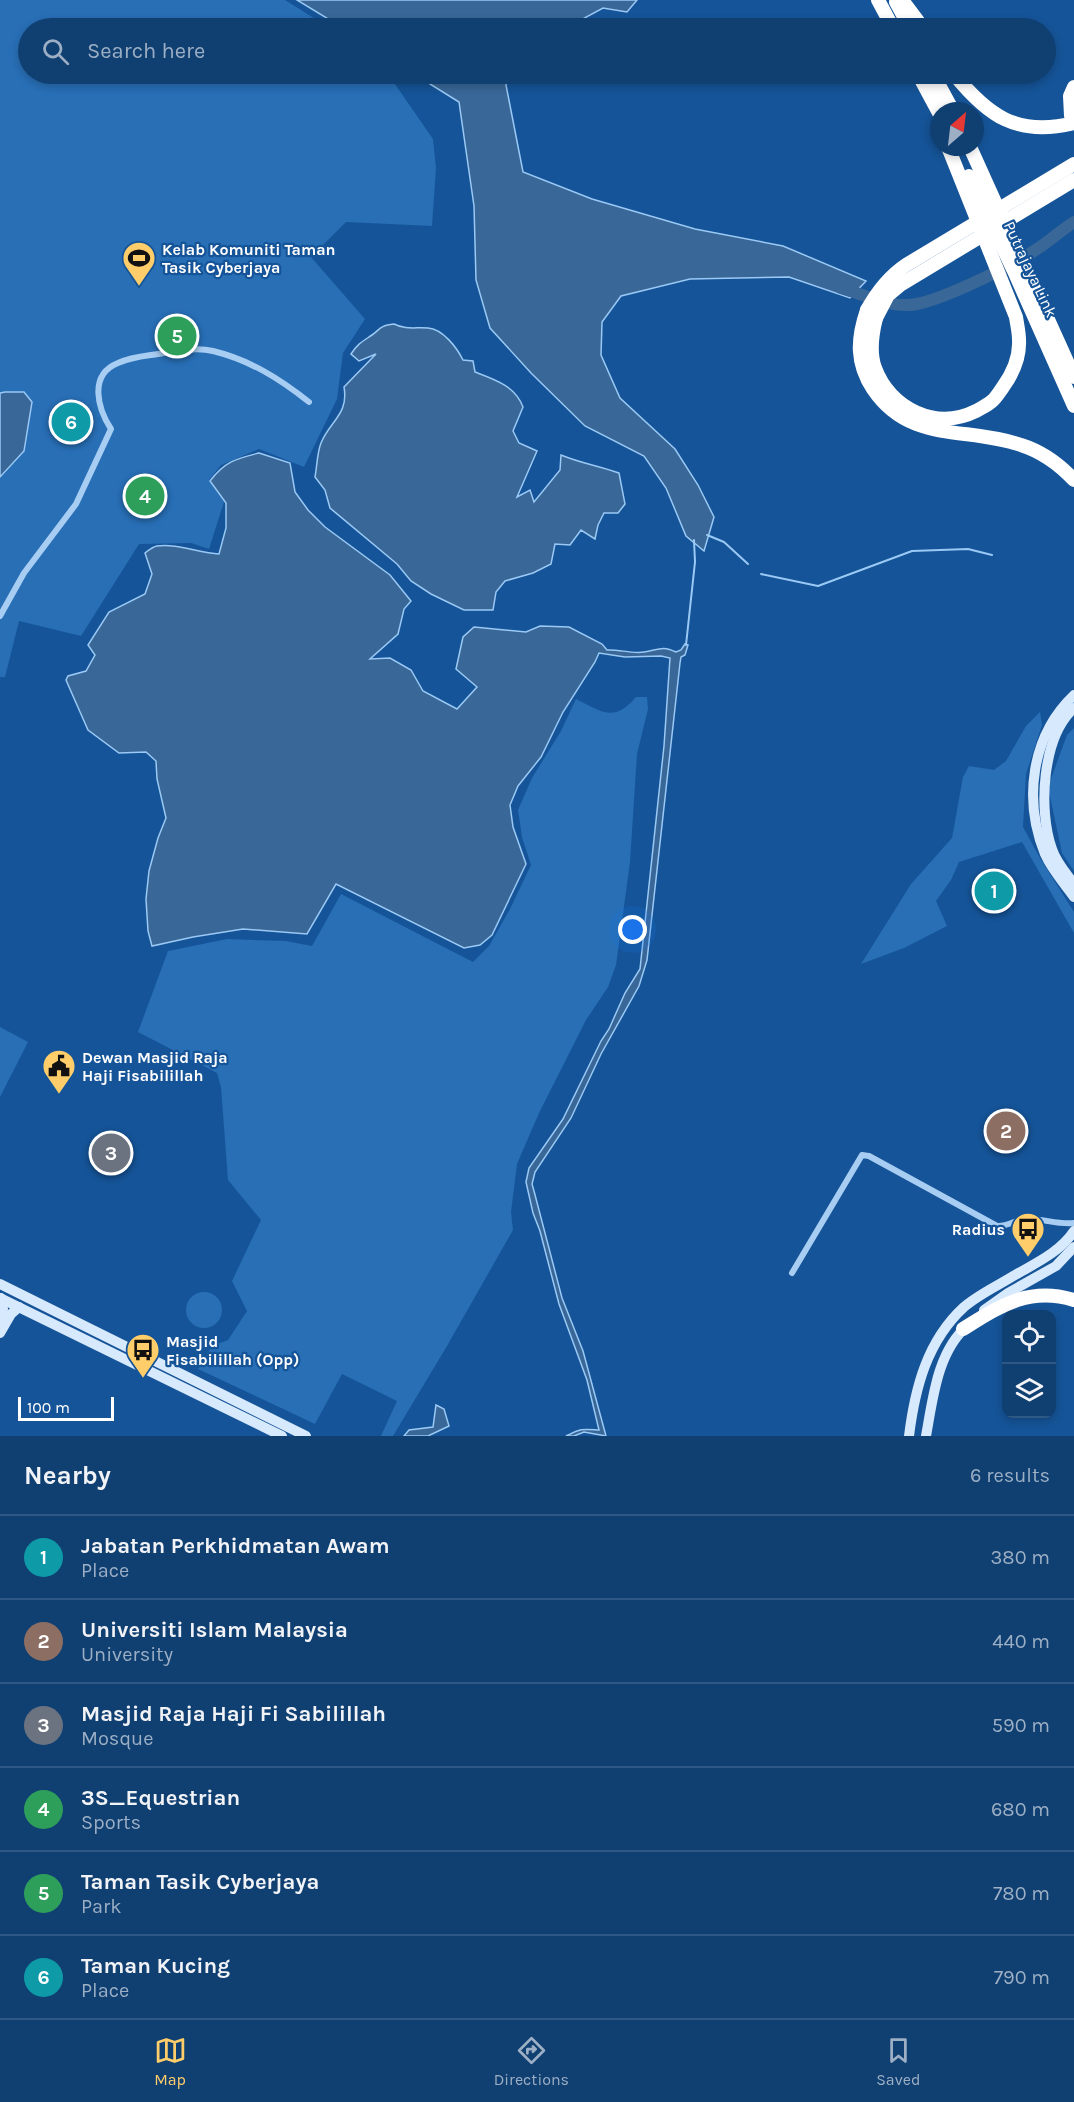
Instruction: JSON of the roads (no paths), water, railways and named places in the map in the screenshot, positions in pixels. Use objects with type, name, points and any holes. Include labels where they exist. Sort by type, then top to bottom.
[{"type":"highway","points":[[878,0],[888,18]]},
{"type":"highway","points":[[895,0],[905,18]]},
{"type":"highway","points":[[902,0],[916,18]]},
{"type":"highway","points":[[924,84],[934,102]]},
{"type":"highway","points":[[938,84],[948,102]]},
{"type":"highway","points":[[962,84],[989,111],[1022,125],[1039,127],[1058,127],[1072,120],[1070,96],[1074,87]]},
{"type":"highway","points":[[952,156],[1006,289],[1016,317],[1020,341],[1016,363],[1010,377],[992,402],[966,416],[935,419],[907,408],[896,400],[887,390],[874,367],[871,314],[875,295],[895,273],[1074,165]]},
{"type":"highway","name":"Putrajaya Link","points":[[960,156],[1067,369]]},
{"type":"highway","name":"Putrajaya Link","points":[[974,156],[1067,369],[1074,406]]},
{"type":"highway","points":[[1074,180],[900,285],[888,295],[861,327],[858,345],[863,371],[871,385],[890,409],[902,419],[932,429],[1022,445],[1054,461],[1074,480]]},
{"type":"highway","points":[[963,1329],[994,1309],[1022,1297],[1054,1296],[1074,1300]]},
{"type":"main road","points":[[1074,695],[1061,707],[1040,749],[1032,792],[1034,813],[1046,856],[1074,897]]},
{"type":"main road","points":[[1074,708],[1062,723],[1050,752],[1043,815],[1052,850],[1074,884]]},
{"type":"main road","points":[[909,1436],[916,1390],[945,1329],[965,1306],[1053,1253],[1074,1231]]},
{"type":"main road","points":[[926,1436],[938,1375],[949,1349],[963,1329],[1008,1293],[1056,1266],[1074,1247]]},
{"type":"main road","points":[[0,1284],[306,1436]]},
{"type":"main road","points":[[1,1298],[282,1436]]},
{"type":"main road","points":[[0,1319],[3,1310],[1,1298]]},
{"type":"main road","points":[[0,1333],[11,1314],[19,1307]]},
{"type":"street","points":[[0,616],[24,573],[76,504],[111,429],[103,417],[98,402],[99,386],[106,372],[116,363],[177,351],[214,351],[258,367],[309,402]]},
{"type":"street","points":[[792,1272],[862,1155],[869,1156],[997,1226],[1005,1227],[1022,1219],[1063,1224],[1074,1223]]},
{"type":"street","points":[[1063,1224],[1063,1244]]},
{"type":"waterway","points":[[841,288],[891,304],[920,303],[954,292],[1026,256],[1074,222]]},
{"type":"waterway","points":[[707,535],[724,542],[748,564]]},
{"type":"waterway","points":[[686,645],[695,562],[694,540]]},
{"type":"waterway","points":[[761,574],[818,586],[912,551],[968,549],[992,555]]},
{"type":"place","name":"Kelab Komuniti Taman Tasik Cyberjaya","points":[[139,287]]},
{"type":"place","name":"Taman Tasik Cyberjaya","points":[[177,336]]},
{"type":"place","name":"Taman Kucing","points":[[71,422]]},
{"type":"place","name":"3S_Equestrian","points":[[145,496]]},
{"type":"place","name":"Jabatan Perkhidmatan Awam","points":[[994,891]]},
{"type":"place","name":"Dewan Masjid Raja Haji Fisabilillah","points":[[59,1095]]},
{"type":"place","name":"Universiti Islam Malaysia","points":[[1006,1131]]},
{"type":"place","name":"Masjid Raja Haji Fi Sabilillah","points":[[111,1153]]},
{"type":"place","name":"Radius","points":[[1028,1258]]},
{"type":"place","name":"Masjid Fisabilillah (Opp)","points":[[143,1379]]}]
